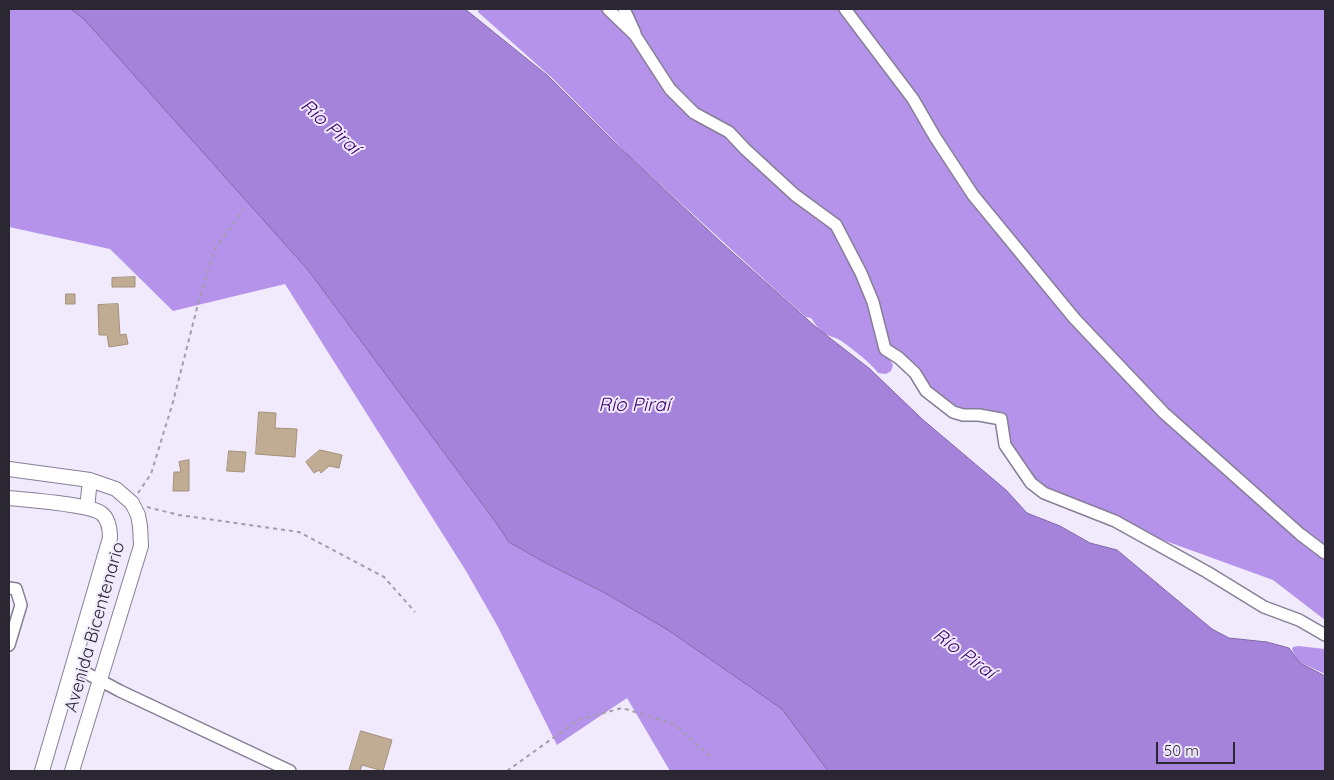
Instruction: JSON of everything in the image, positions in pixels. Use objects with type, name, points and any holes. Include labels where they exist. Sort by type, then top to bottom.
[{"type":"street","points":[[608,9],[635,34]]},
{"type":"street","points":[[624,9],[635,34],[670,89],[694,113],[729,132],[795,195],[836,225],[873,302],[885,349],[899,358],[915,373],[926,391],[952,412],[1001,419],[1005,445],[1030,483],[1044,493],[1115,521],[1207,572],[1264,608],[1299,620],[1325,635]]},
{"type":"street","points":[[845,9],[913,99],[973,195],[1074,318],[1170,418],[1300,534],[1325,553]]},
{"type":"street","points":[[9,469],[90,480],[116,489],[132,503]]},
{"type":"street","points":[[87,508],[90,480]]},
{"type":"street","name":"Avenida Bicentenario","points":[[9,498],[87,508],[101,513],[110,529],[110,538],[42,771]]},
{"type":"street","name":"Avenida Bicentenario","points":[[72,771],[140,546],[138,515],[132,503]]},
{"type":"street","points":[[9,588],[16,589],[21,605],[9,644]]},
{"type":"street","points":[[73,666],[99,681],[290,771]]},
{"type":"path","points":[[244,209],[214,250],[173,402],[151,474],[132,503],[179,515],[299,532],[384,576],[415,612]]},
{"type":"path","points":[[507,771],[578,720],[622,708],[674,724],[714,760]]},
{"type":"shaded area","points":[[9,9],[71,9],[84,18],[308,270],[509,542],[605,593],[668,630],[782,709],[828,771],[670,771],[627,698],[557,745],[498,627],[466,571],[285,284],[173,311],[110,249],[9,227]]},
{"type":"shaded area","points":[[479,9],[606,9],[619,22],[669,91],[726,133],[833,226],[859,277],[885,353],[893,365],[891,371],[886,374],[878,373],[848,346],[822,332],[811,318],[806,317],[780,294],[626,153],[551,77],[478,12]]},
{"type":"shaded area","points":[[626,9],[842,9],[926,127],[1072,320],[1325,556],[1325,620],[1273,580],[1138,531],[1032,481],[1008,444],[1006,420],[949,406],[889,348],[846,237],[697,112],[671,87]]},
{"type":"shaded area","points":[[849,9],[1325,9],[1325,549],[1186,429],[1085,324],[985,205]]},
{"type":"shaded area","points":[[1293,647],[1325,649],[1325,674],[1299,662],[1292,650]]},
{"type":"water","name":"Río Piraí","points":[[71,9],[465,9],[547,75],[614,142],[723,244],[817,328],[870,369],[922,419],[1006,490],[1027,513],[1060,526],[1090,543],[1117,550],[1212,629],[1229,638],[1267,642],[1289,648],[1300,663],[1325,676],[1325,771],[828,771],[782,709],[668,630],[605,593],[509,542],[308,270],[84,19]]},
{"type":"building","points":[[135,277],[135,287],[112,287],[112,278]]},
{"type":"building","points":[[66,294],[75,294],[75,304],[66,304]]},
{"type":"building","points":[[118,304],[120,335],[126,334],[128,344],[109,347],[107,335],[99,335],[98,305]]},
{"type":"building","points":[[259,412],[276,413],[275,428],[297,429],[295,457],[256,454]]},
{"type":"building","points":[[320,450],[342,455],[339,468],[329,466],[321,473],[319,470],[314,473],[306,462]]},
{"type":"building","points":[[229,451],[246,452],[244,472],[227,471]]},
{"type":"building","points":[[189,460],[189,491],[173,491],[174,472],[181,472],[179,462]]},
{"type":"building","points":[[361,731],[392,740],[383,771],[362,765],[360,771],[349,771]]}]
